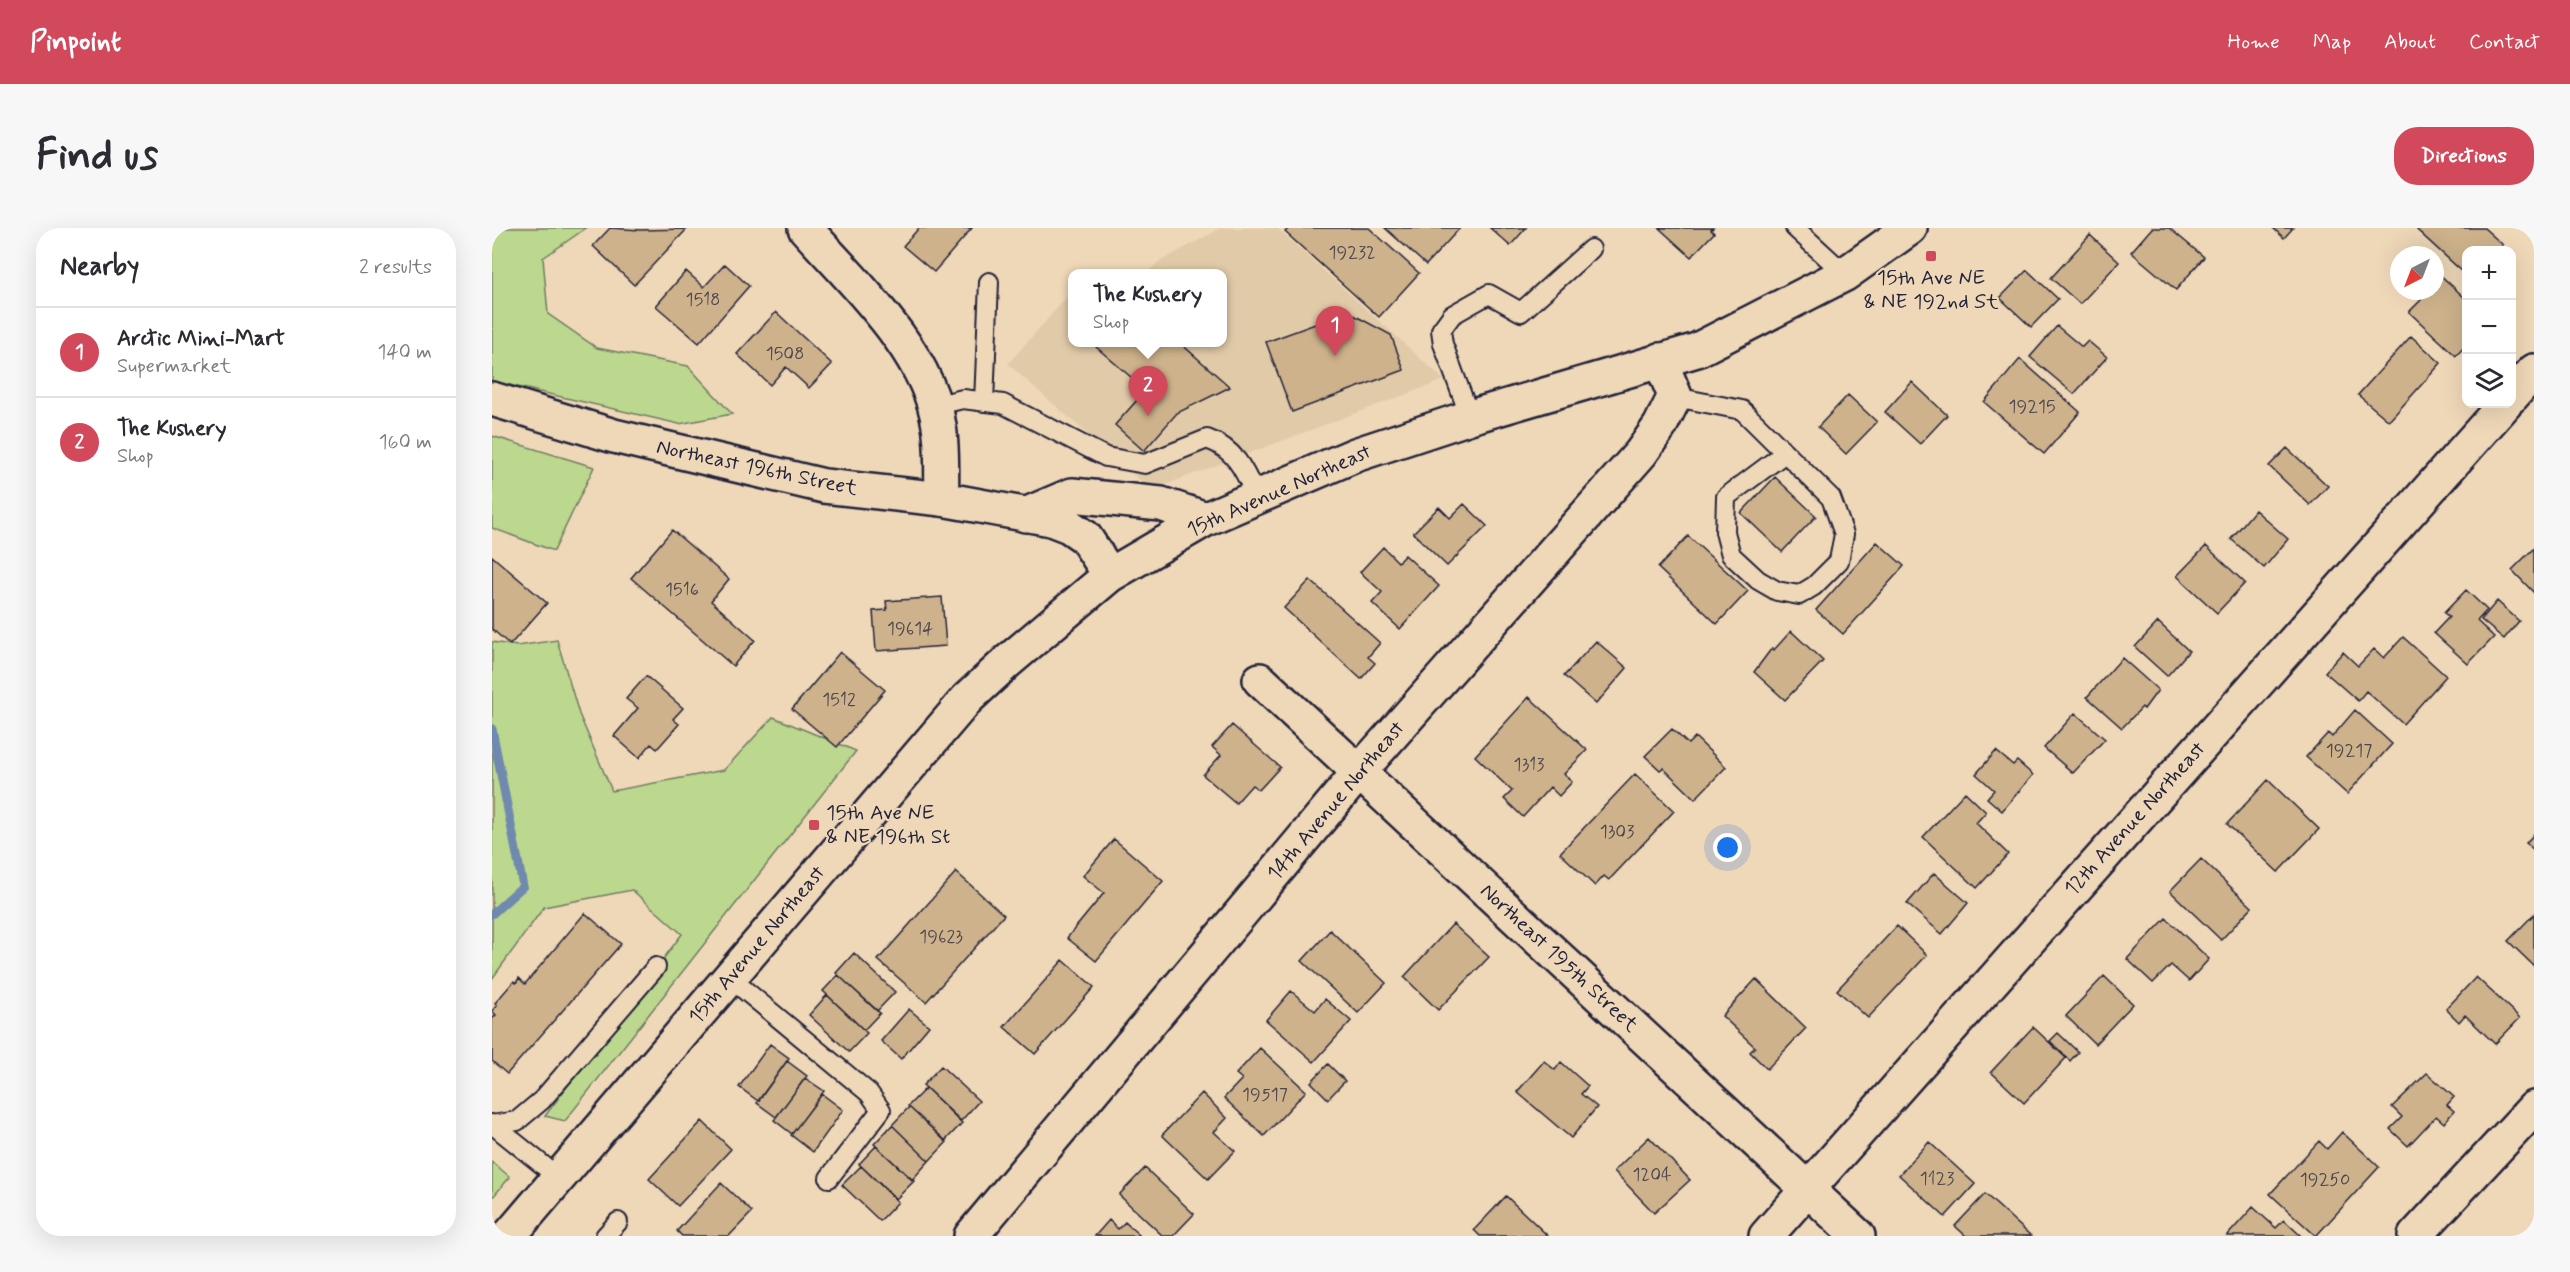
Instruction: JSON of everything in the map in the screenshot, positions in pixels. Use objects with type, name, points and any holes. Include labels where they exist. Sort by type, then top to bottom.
[{"type":"street","points":[[805,228],[878,310],[920,368],[939,425],[942,500]]},
{"type":"street","name":"15th Avenue Northeast","points":[[509,1236],[967,699],[1006,662],[1110,575],[1206,519],[1355,455],[1470,417],[1696,350],[1845,274],[1910,228]]},
{"type":"street","points":[[1660,360],[1675,397]]},
{"type":"street","points":[[2516,391],[2534,371]]},
{"type":"street","name":"14th Avenue Northeast","points":[[971,1236],[1359,772],[1641,453],[1660,426],[1675,397]]},
{"type":"street","name":"Northeast 196th Street","points":[[492,399],[614,436],[824,486],[942,500],[1051,519],[1085,537],[1110,575]]},
{"type":"street","name":"12th Avenue Northeast","points":[[1766,1236],[1806,1188],[2501,408]]},
{"type":"street","points":[[1025,515],[1072,495],[1161,504],[1206,519]]},
{"type":"street","name":"Northeast 195th Street","points":[[1260,680],[1858,1236]]},
{"type":"street","points":[[2415,1236],[2534,1108]]},
{"type":"lane","points":[[1795,228],[1845,274]]},
{"type":"lane","points":[[1470,417],[1443,344],[1441,330],[1452,315],[1489,294],[1521,312],[1591,249]]},
{"type":"lane","points":[[984,402],[989,282]]},
{"type":"lane","points":[[1675,397],[1742,410],[1831,498],[1844,534],[1839,561],[1814,586],[1799,595],[1777,591],[1758,580],[1731,555],[1725,532],[1726,496],[1785,453]]},
{"type":"lane","points":[[933,406],[963,399],[1003,404],[1106,457],[1145,464],[1207,439],[1220,444],[1240,462],[1257,498]]},
{"type":"lane","points":[[492,1125],[517,1121],[542,1100],[656,967]]},
{"type":"lane","points":[[730,978],[869,1093],[881,1110],[829,1178]]},
{"type":"lane","points":[[492,1125],[559,1178]]},
{"type":"lane","points":[[605,1236],[618,1221]]},
{"type":"shaded area","points":[[1221,228],[1277,228],[1444,380],[1151,490],[1008,364],[1068,296],[1068,347],[1227,347],[1227,269],[1151,269],[1157,263]]},
{"type":"green space","points":[[492,228],[586,228],[543,258],[548,314],[597,348],[688,366],[732,414],[679,424],[492,381]]},
{"type":"green space","points":[[492,436],[594,467],[554,551],[492,528]]},
{"type":"green space","points":[[557,640],[579,714],[612,791],[724,770],[773,717],[856,751],[565,1121],[545,1116],[682,934],[632,890],[544,907],[492,979],[492,642],[517,646]]},
{"type":"green space","points":[[492,1162],[510,1177],[492,1198]]},
{"type":"building","points":[[610,228],[687,229],[634,285],[593,246]]},
{"type":"building","points":[[919,228],[972,228],[934,272],[903,246]]},
{"type":"building","points":[[1289,228],[1369,228],[1419,273],[1379,317],[1285,232]]},
{"type":"building","points":[[1385,228],[1460,228],[1426,265]]},
{"type":"building","points":[[1490,228],[1526,228],[1510,246]]},
{"type":"building","points":[[1659,228],[1713,228],[1711,230],[1714,233],[1691,257]]},
{"type":"building","points":[[2152,228],[2169,228],[2204,257],[2176,290],[2131,252]]},
{"type":"building","points":[[2273,228],[2293,228],[2284,238]]},
{"type":"building","points":[[2420,228],[2484,228],[2503,245],[2462,246],[2462,271],[2444,255],[2444,246],[2434,246],[2417,230]]},
{"type":"building","points":[[2090,235],[2119,262],[2080,304],[2051,278]]},
{"type":"building","points":[[725,264],[749,286],[699,343],[656,306],[686,271],[704,287]]},
{"type":"building","points":[[2027,270],[2058,299],[2031,327],[2000,298]]},
{"type":"building","points":[[2444,278],[2462,295],[2462,349],[2456,356],[2409,312],[2421,300],[2444,300]]},
{"type":"building","points":[[776,312],[832,364],[809,388],[786,367],[770,385],[737,354]]},
{"type":"building","points":[[1348,312],[1391,335],[1404,370],[1292,412],[1266,342]]},
{"type":"building","points":[[2057,326],[2082,347],[2088,341],[2107,357],[2074,394],[2030,357]]},
{"type":"building","points":[[2411,336],[2441,363],[2389,421],[2358,395]]},
{"type":"building","points":[[1096,347],[1185,347],[1230,387],[1177,413],[1144,451],[1115,425],[1146,390]]},
{"type":"building","points":[[2020,359],[2080,412],[2044,454],[1984,402]]},
{"type":"building","points":[[1912,382],[1947,415],[1920,444],[1885,412]]},
{"type":"building","points":[[1848,395],[1877,422],[1846,454],[1818,427]]},
{"type":"building","points":[[2287,448],[2328,486],[2310,505],[2269,466]]},
{"type":"building","points":[[1775,477],[1816,516],[1782,552],[1741,513]]},
{"type":"building","points":[[1464,504],[1487,526],[1447,566],[1413,533],[1439,507],[1450,518]]},
{"type":"building","points":[[2255,510],[2288,539],[2264,568],[2231,539]]},
{"type":"building","points":[[672,530],[729,579],[711,601],[755,640],[733,666],[631,578]]},
{"type":"building","points":[[1688,536],[1748,591],[1717,624],[1658,568]]},
{"type":"building","points":[[1877,542],[1904,566],[1843,634],[1816,610]]},
{"type":"building","points":[[2206,546],[2245,583],[2217,613],[2177,576]]},
{"type":"building","points":[[1383,547],[1398,562],[1405,555],[1439,586],[1400,629],[1372,603],[1382,592],[1360,572]]},
{"type":"building","points":[[2534,548],[2534,593],[2512,570]]},
{"type":"building","points":[[492,556],[547,603],[510,645],[492,629]]},
{"type":"building","points":[[1310,580],[1380,643],[1368,657],[1375,663],[1361,679],[1284,608]]},
{"type":"building","points":[[2466,590],[2487,610],[2477,621],[2494,637],[2468,664],[2434,633],[2449,617],[2444,613]]},
{"type":"building","points":[[942,597],[946,646],[876,651],[873,611],[887,610],[886,601]]},
{"type":"building","points":[[2497,601],[2519,621],[2504,639],[2481,620]]},
{"type":"building","points":[[2158,622],[2189,651],[2167,676],[2135,647]]},
{"type":"building","points":[[1791,631],[1823,661],[1785,700],[1754,672],[1772,648],[1774,650]]},
{"type":"building","points":[[2403,637],[2446,676],[2403,724],[2366,691],[2358,701],[2325,672],[2343,652],[2358,666],[2374,649],[2384,658]]},
{"type":"building","points":[[1596,641],[1627,668],[1596,704],[1564,676]]},
{"type":"building","points":[[840,652],[885,690],[837,747],[792,709]]},
{"type":"building","points":[[2122,658],[2158,690],[2144,709],[2142,707],[2122,728],[2087,697]]},
{"type":"building","points":[[646,676],[683,708],[673,719],[679,724],[657,749],[651,744],[639,758],[614,736],[638,708],[626,699]]},
{"type":"building","points":[[1529,697],[1587,750],[1564,774],[1572,782],[1559,796],[1550,787],[1523,817],[1504,799],[1512,791],[1475,756]]},
{"type":"building","points":[[2355,710],[2392,744],[2347,794],[2306,757],[2328,733],[2332,737]]},
{"type":"building","points":[[2075,713],[2105,739],[2073,773],[2044,748]]},
{"type":"building","points":[[1232,725],[1280,767],[1259,790],[1252,785],[1236,803],[1203,775],[1221,755],[1212,747]]},
{"type":"building","points":[[1672,729],[1688,744],[1695,737],[1726,767],[1695,799],[1663,768],[1660,770],[1645,756]]},
{"type":"building","points":[[1996,751],[2013,765],[2017,761],[2033,775],[2002,811],[1987,798],[1994,790],[1976,774]]},
{"type":"building","points":[[1635,774],[1674,811],[1609,880],[1604,876],[1595,886],[1560,853]]},
{"type":"building","points":[[2268,780],[2319,829],[2278,872],[2227,824]]},
{"type":"building","points":[[1965,792],[1986,812],[1976,823],[2008,854],[1977,888],[1923,837]]},
{"type":"building","points":[[2534,834],[2534,850],[2526,843]]},
{"type":"building","points":[[1114,839],[1163,881],[1096,961],[1067,938],[1104,893],[1083,876]]},
{"type":"building","points":[[2201,859],[2252,907],[2221,940],[2170,891]]},
{"type":"building","points":[[956,872],[1004,915],[926,1002],[878,960]]},
{"type":"building","points":[[1934,873],[1968,903],[1942,934],[1907,904]]},
{"type":"building","points":[[585,913],[621,944],[507,1074],[492,1061],[492,1019],[496,1015],[492,1011],[497,1005],[495,1003],[514,981],[516,983],[519,978],[525,984]]},
{"type":"building","points":[[2534,914],[2534,966],[2508,941]]},
{"type":"building","points":[[2166,918],[2209,959],[2189,981],[2171,965],[2153,983],[2127,959]]},
{"type":"building","points":[[1453,924],[1489,957],[1438,1010],[1404,977]]},
{"type":"building","points":[[1897,926],[1927,955],[1868,1018],[1837,990]]},
{"type":"building","points":[[1330,930],[1386,983],[1358,1013],[1302,961]]},
{"type":"building","points":[[854,953],[895,992],[877,1011],[836,973]]},
{"type":"building","points":[[1063,960],[1094,987],[1035,1054],[1004,1027]]},
{"type":"building","points":[[838,975],[880,1013],[864,1030],[823,991]]},
{"type":"building","points":[[2104,976],[2133,1004],[2095,1044],[2066,1016]]},
{"type":"building","points":[[2476,977],[2520,1018],[2495,1044],[2465,1015],[2459,1022],[2446,1009]]},
{"type":"building","points":[[1756,979],[1806,1028],[1767,1069],[1750,1052],[1755,1047],[1722,1016]]},
{"type":"building","points":[[1291,991],[1315,1011],[1325,999],[1351,1021],[1314,1062],[1266,1020]]},
{"type":"building","points":[[827,995],[867,1033],[849,1052],[809,1015]]},
{"type":"building","points":[[909,1009],[929,1026],[901,1059],[881,1041]]},
{"type":"building","points":[[2033,1027],[2066,1058],[2024,1103],[1991,1072]]},
{"type":"building","points":[[2058,1033],[2078,1052],[2070,1061],[2050,1041]]},
{"type":"building","points":[[770,1044],[789,1058],[758,1101],[739,1087]]},
{"type":"building","points":[[1260,1048],[1306,1091],[1264,1136],[1224,1098],[1242,1079],[1236,1074]]},
{"type":"building","points":[[787,1061],[807,1076],[776,1117],[757,1103]]},
{"type":"building","points":[[1544,1061],[1555,1070],[1561,1062],[1588,1086],[1581,1094],[1597,1107],[1571,1138],[1517,1092]]},
{"type":"building","points":[[1328,1064],[1345,1081],[1328,1099],[1311,1082]]},
{"type":"building","points":[[941,1066],[979,1101],[961,1121],[923,1085]]},
{"type":"building","points":[[2427,1073],[2454,1097],[2447,1105],[2454,1111],[2444,1123],[2436,1116],[2408,1146],[2390,1129],[2402,1117],[2392,1107]]},
{"type":"building","points":[[805,1078],[824,1091],[792,1134],[774,1120]]},
{"type":"building","points":[[926,1088],[962,1123],[945,1141],[908,1106]]},
{"type":"building","points":[[1202,1093],[1227,1118],[1214,1132],[1235,1151],[1208,1179],[1162,1135]]},
{"type":"building","points":[[822,1094],[843,1110],[813,1152],[791,1135]]},
{"type":"building","points":[[909,1107],[947,1142],[929,1161],[892,1125]]},
{"type":"building","points":[[702,1121],[731,1149],[678,1206],[649,1179]]},
{"type":"building","points":[[892,1125],[929,1161],[912,1180],[874,1144]]},
{"type":"building","points":[[2342,1132],[2379,1167],[2316,1236],[2270,1194],[2319,1141],[2327,1149]]},
{"type":"building","points":[[1649,1137],[1690,1180],[1654,1213],[1614,1171]]},
{"type":"building","points":[[1929,1142],[1975,1184],[1945,1217],[1899,1175]]},
{"type":"building","points":[[876,1146],[914,1181],[896,1199],[859,1164]]},
{"type":"building","points":[[861,1166],[898,1202],[880,1221],[842,1185]]},
{"type":"building","points":[[1145,1168],[1194,1214],[1173,1236],[1163,1236],[1119,1195]]},
{"type":"building","points":[[721,1183],[752,1212],[729,1236],[682,1236],[677,1231]]},
{"type":"building","points":[[1985,1194],[2031,1236],[1966,1236],[1955,1226]]},
{"type":"building","points":[[1506,1196],[1548,1236],[1480,1236],[1474,1230]]},
{"type":"building","points":[[2253,1207],[2276,1228],[2284,1220],[2301,1236],[2227,1236]]},
{"type":"building","points":[[1109,1220],[1118,1229],[1125,1222],[1140,1236],[1095,1236]]},
{"type":"waterway","points":[[492,729],[523,886],[492,914]]},
{"type":"place","name":"15th Ave NE & NE 192nd St","points":[[1931,256]]},
{"type":"place","name":"Arctic Mini-Mart","points":[[1335,356]]},
{"type":"place","name":"The Kushery","points":[[1148,416]]},
{"type":"place","name":"15th Ave NE & NE 196th St","points":[[814,825]]}]
